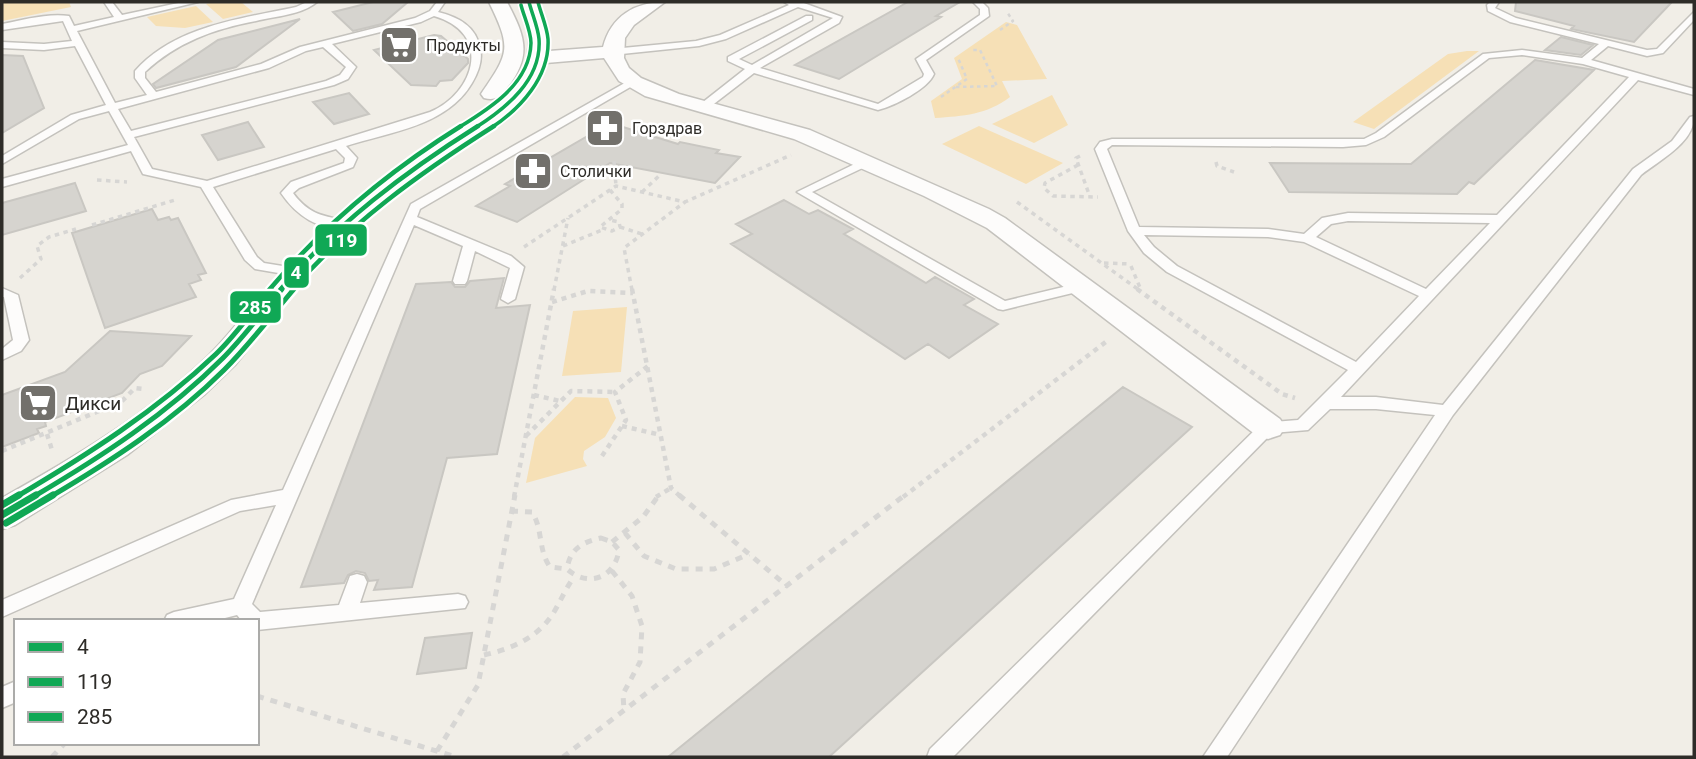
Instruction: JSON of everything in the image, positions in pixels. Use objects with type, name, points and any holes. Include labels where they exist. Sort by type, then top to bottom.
[{"type":"street","points":[[456,139],[500,85],[514,59],[517,48],[498,2]]},
{"type":"street","points":[[2,515],[80,472],[150,422],[219,363],[296,272],[343,224],[398,177],[456,139],[499,116],[519,93],[536,66],[542,46],[540,28],[529,2]]},
{"type":"street","points":[[656,2],[635,13],[615,33],[612,52],[621,71],[634,82],[660,95],[769,124],[821,142],[950,197],[996,223],[1268,427]]},
{"type":"street","points":[[538,58],[612,52]]},
{"type":"lane","points":[[108,2],[120,18]]},
{"type":"lane","points":[[71,29],[194,2]]},
{"type":"lane","points":[[153,96],[140,78],[140,71],[187,38],[203,31],[299,9],[313,2]]},
{"type":"lane","points":[[2,161],[75,117],[265,66],[290,53],[325,43],[418,20],[433,13],[441,2]]},
{"type":"lane","points":[[809,18],[731,59],[752,69],[864,105],[878,107],[889,104],[927,79],[929,74],[921,59],[985,16],[984,8],[977,2]]},
{"type":"lane","points":[[1495,2],[1491,5],[1492,9],[1513,20],[1599,39],[1647,53],[1660,51],[1694,15]]},
{"type":"lane","points":[[612,52],[695,44],[723,37],[793,3],[838,17],[836,21],[752,69],[702,108]]},
{"type":"lane","points":[[208,187],[438,113],[450,106],[470,82],[477,50],[471,32],[458,19],[433,13]]},
{"type":"lane","points":[[2,27],[66,18],[147,171],[155,175],[194,178],[208,187],[252,260],[260,266],[296,272]]},
{"type":"lane","points":[[1584,61],[1599,39]]},
{"type":"lane","points":[[2,45],[44,47],[78,43]]},
{"type":"lane","points":[[2,183],[344,77],[351,67],[325,43]]},
{"type":"lane","points":[[1358,369],[1172,268],[1149,250],[1134,231],[1101,149],[1104,144],[1366,142],[1380,135],[1486,56],[1503,52],[1548,54],[1584,61],[1694,92]]},
{"type":"lane","points":[[514,59],[538,58]]},
{"type":"lane","points":[[938,757],[1268,427],[1301,426],[1326,403],[1636,76]]},
{"type":"lane","points":[[241,606],[415,207],[634,82]]},
{"type":"lane","points":[[1214,757],[1447,411],[1637,172],[1676,143],[1694,119]]},
{"type":"lane","points":[[340,145],[351,158],[349,165],[295,185],[287,193],[300,212],[322,221],[343,224]]},
{"type":"lane","points":[[867,162],[803,192],[1003,306],[1080,287]]},
{"type":"lane","points":[[1307,238],[1327,221],[1349,217],[1501,219]]},
{"type":"lane","points":[[409,218],[506,259],[517,267],[508,299]]},
{"type":"lane","points":[[1134,231],[1268,233],[1307,238],[1429,295]]},
{"type":"lane","points":[[460,281],[470,244]]},
{"type":"lane","points":[[2,355],[16,348],[21,340],[11,295],[3,292]]},
{"type":"lane","points":[[1326,403],[1376,403],[1447,411]]},
{"type":"lane","points":[[2,609],[237,505],[289,496]]},
{"type":"lane","points":[[347,612],[357,582]]},
{"type":"lane","points":[[259,621],[458,602]]},
{"type":"lane","points":[[183,619],[241,606]]},
{"type":"lane","points":[[241,606],[254,619]]},
{"type":"path","points":[[993,35],[1013,21],[1007,12]]},
{"type":"path","points":[[889,104],[933,103],[967,79],[958,58],[981,43]]},
{"type":"path","points":[[955,88],[997,86],[980,50],[970,50]]},
{"type":"path","points":[[787,586],[671,488],[624,248],[685,202],[821,142]]},
{"type":"path","points":[[614,161],[616,186]]},
{"type":"path","points":[[1078,165],[1045,183],[1046,192],[1062,197],[1120,197]]},
{"type":"path","points":[[642,192],[661,174]]},
{"type":"path","points":[[95,180],[136,183]]},
{"type":"path","points":[[506,259],[616,186],[685,202]]},
{"type":"path","points":[[92,225],[208,187]]},
{"type":"path","points":[[602,230],[601,224],[622,209],[622,204],[610,190]]},
{"type":"path","points":[[437,751],[478,685],[568,218]]},
{"type":"path","points":[[610,220],[619,222],[620,227]]},
{"type":"path","points":[[563,246],[602,230],[612,231],[620,227],[642,234]]},
{"type":"path","points":[[3,292],[41,259],[37,246],[50,237],[76,229]]},
{"type":"path","points":[[1104,263],[1131,264]]},
{"type":"path","points":[[552,302],[588,291],[633,293]]},
{"type":"path","points":[[563,757],[1117,333]]},
{"type":"path","points":[[526,436],[571,391],[615,391],[648,366]]},
{"type":"path","points":[[2,452],[121,402],[135,388],[155,390]]},
{"type":"path","points":[[602,456],[625,420],[615,391]]},
{"type":"path","points":[[534,395],[561,401]]},
{"type":"path","points":[[622,426],[661,435]]},
{"type":"path","points":[[612,542],[643,517],[656,497],[671,488]]},
{"type":"path","points":[[512,511],[532,512],[539,521],[541,557],[550,567],[567,569],[574,577],[586,581],[600,579],[612,571],[619,561],[620,550],[612,542],[601,538],[587,541],[575,547],[568,558],[567,569]]},
{"type":"path","points":[[625,533],[644,556],[676,569],[714,569],[749,554]]},
{"type":"path","points":[[612,571],[632,596],[642,626],[640,662],[623,694],[625,710]]},
{"type":"path","points":[[484,655],[505,651],[525,641],[551,617],[574,577]]},
{"type":"path","points":[[259,697],[456,757]]},
{"type":"shaded area","points":[[2,2],[69,2],[71,7],[2,21]]},
{"type":"shaded area","points":[[241,2],[253,12],[223,19],[206,4]]},
{"type":"shaded area","points":[[196,6],[213,22],[185,28],[156,26],[147,17]]},
{"type":"shaded area","points":[[1006,22],[1017,25],[1047,79],[1002,81],[1010,97],[992,108],[974,114],[935,118],[931,101],[962,79],[954,58]]},
{"type":"shaded area","points":[[1479,51],[1374,129],[1353,122],[1448,54]]},
{"type":"shaded area","points":[[1052,95],[1068,125],[1034,143],[992,124]]},
{"type":"shaded area","points":[[979,126],[1063,163],[1026,184],[942,144]]},
{"type":"shaded area","points":[[627,307],[621,372],[562,376],[573,311]]},
{"type":"shaded area","points":[[575,397],[608,398],[616,418],[605,437],[584,451],[583,459],[587,466],[526,483],[535,438]]},
{"type":"building","points":[[373,2],[408,2],[382,24],[353,31],[333,12]]},
{"type":"building","points":[[908,2],[960,2],[936,16],[941,17],[839,79],[795,65]]},
{"type":"building","points":[[1516,2],[1672,2],[1634,42],[1571,29],[1574,26],[1515,11]]},
{"type":"building","points":[[300,19],[236,67],[156,88],[153,84],[218,40]]},
{"type":"building","points":[[434,35],[441,36],[468,59],[468,63],[452,80],[440,81],[436,86],[411,85],[374,50]]},
{"type":"building","points":[[1561,37],[1593,45],[1581,55],[1545,50]]},
{"type":"building","points":[[2,55],[23,56],[44,108],[2,133]]},
{"type":"building","points":[[1535,60],[1594,70],[1474,184],[1469,182],[1457,194],[1289,192],[1270,163],[1411,164]]},
{"type":"building","points":[[349,93],[369,114],[334,124],[313,102]]},
{"type":"building","points":[[248,122],[264,147],[218,160],[202,135]]},
{"type":"building","points":[[610,123],[678,144],[680,142],[719,150],[716,153],[740,157],[715,183],[610,163],[517,222],[476,206],[510,186],[505,184]]},
{"type":"building","points":[[75,183],[86,211],[2,235],[2,203]]},
{"type":"building","points":[[784,200],[809,214],[818,210],[853,229],[844,234],[926,283],[935,277],[974,299],[964,305],[998,324],[949,358],[928,344],[905,359],[731,244],[752,234],[736,224]]},
{"type":"building","points":[[152,209],[158,220],[178,218],[206,273],[198,275],[201,280],[189,284],[196,297],[105,328],[72,233]]},
{"type":"building","points":[[504,278],[496,308],[530,305],[497,454],[447,458],[412,587],[374,590],[378,580],[369,581],[365,573],[356,571],[348,575],[344,583],[301,587],[416,284],[451,282],[455,287],[465,287],[470,281]]},
{"type":"building","points":[[110,331],[191,336],[162,366],[140,374],[122,393],[45,422],[46,426],[37,429],[39,433],[2,447],[2,395],[65,372]]},
{"type":"building","points":[[1123,387],[1192,427],[829,757],[668,757]]},
{"type":"building","points":[[472,633],[466,668],[417,674],[425,638]]},
{"type":"transit line","name":"4","points":[[2,515],[88,465],[168,408],[224,357],[289,280],[352,217],[420,163],[504,110],[527,82],[537,60],[539,39],[529,2]]},
{"type":"transit line","name":"119","points":[[6,523],[92,472],[174,414],[224,370],[296,286],[358,223],[425,170],[510,116],[534,87],[546,62],[548,38],[538,2]]},
{"type":"transit line","name":"285","points":[[2,505],[83,457],[163,401],[218,352],[283,274],[346,210],[415,155],[498,103],[519,77],[529,58],[531,40],[521,5]]},
{"type":"place","name":"Продукты","points":[[399,45]]},
{"type":"place","name":"Горздрав","points":[[605,128]]},
{"type":"place","name":"Столички","points":[[533,171]]},
{"type":"place","name":"Дикси","points":[[38,403]]}]
